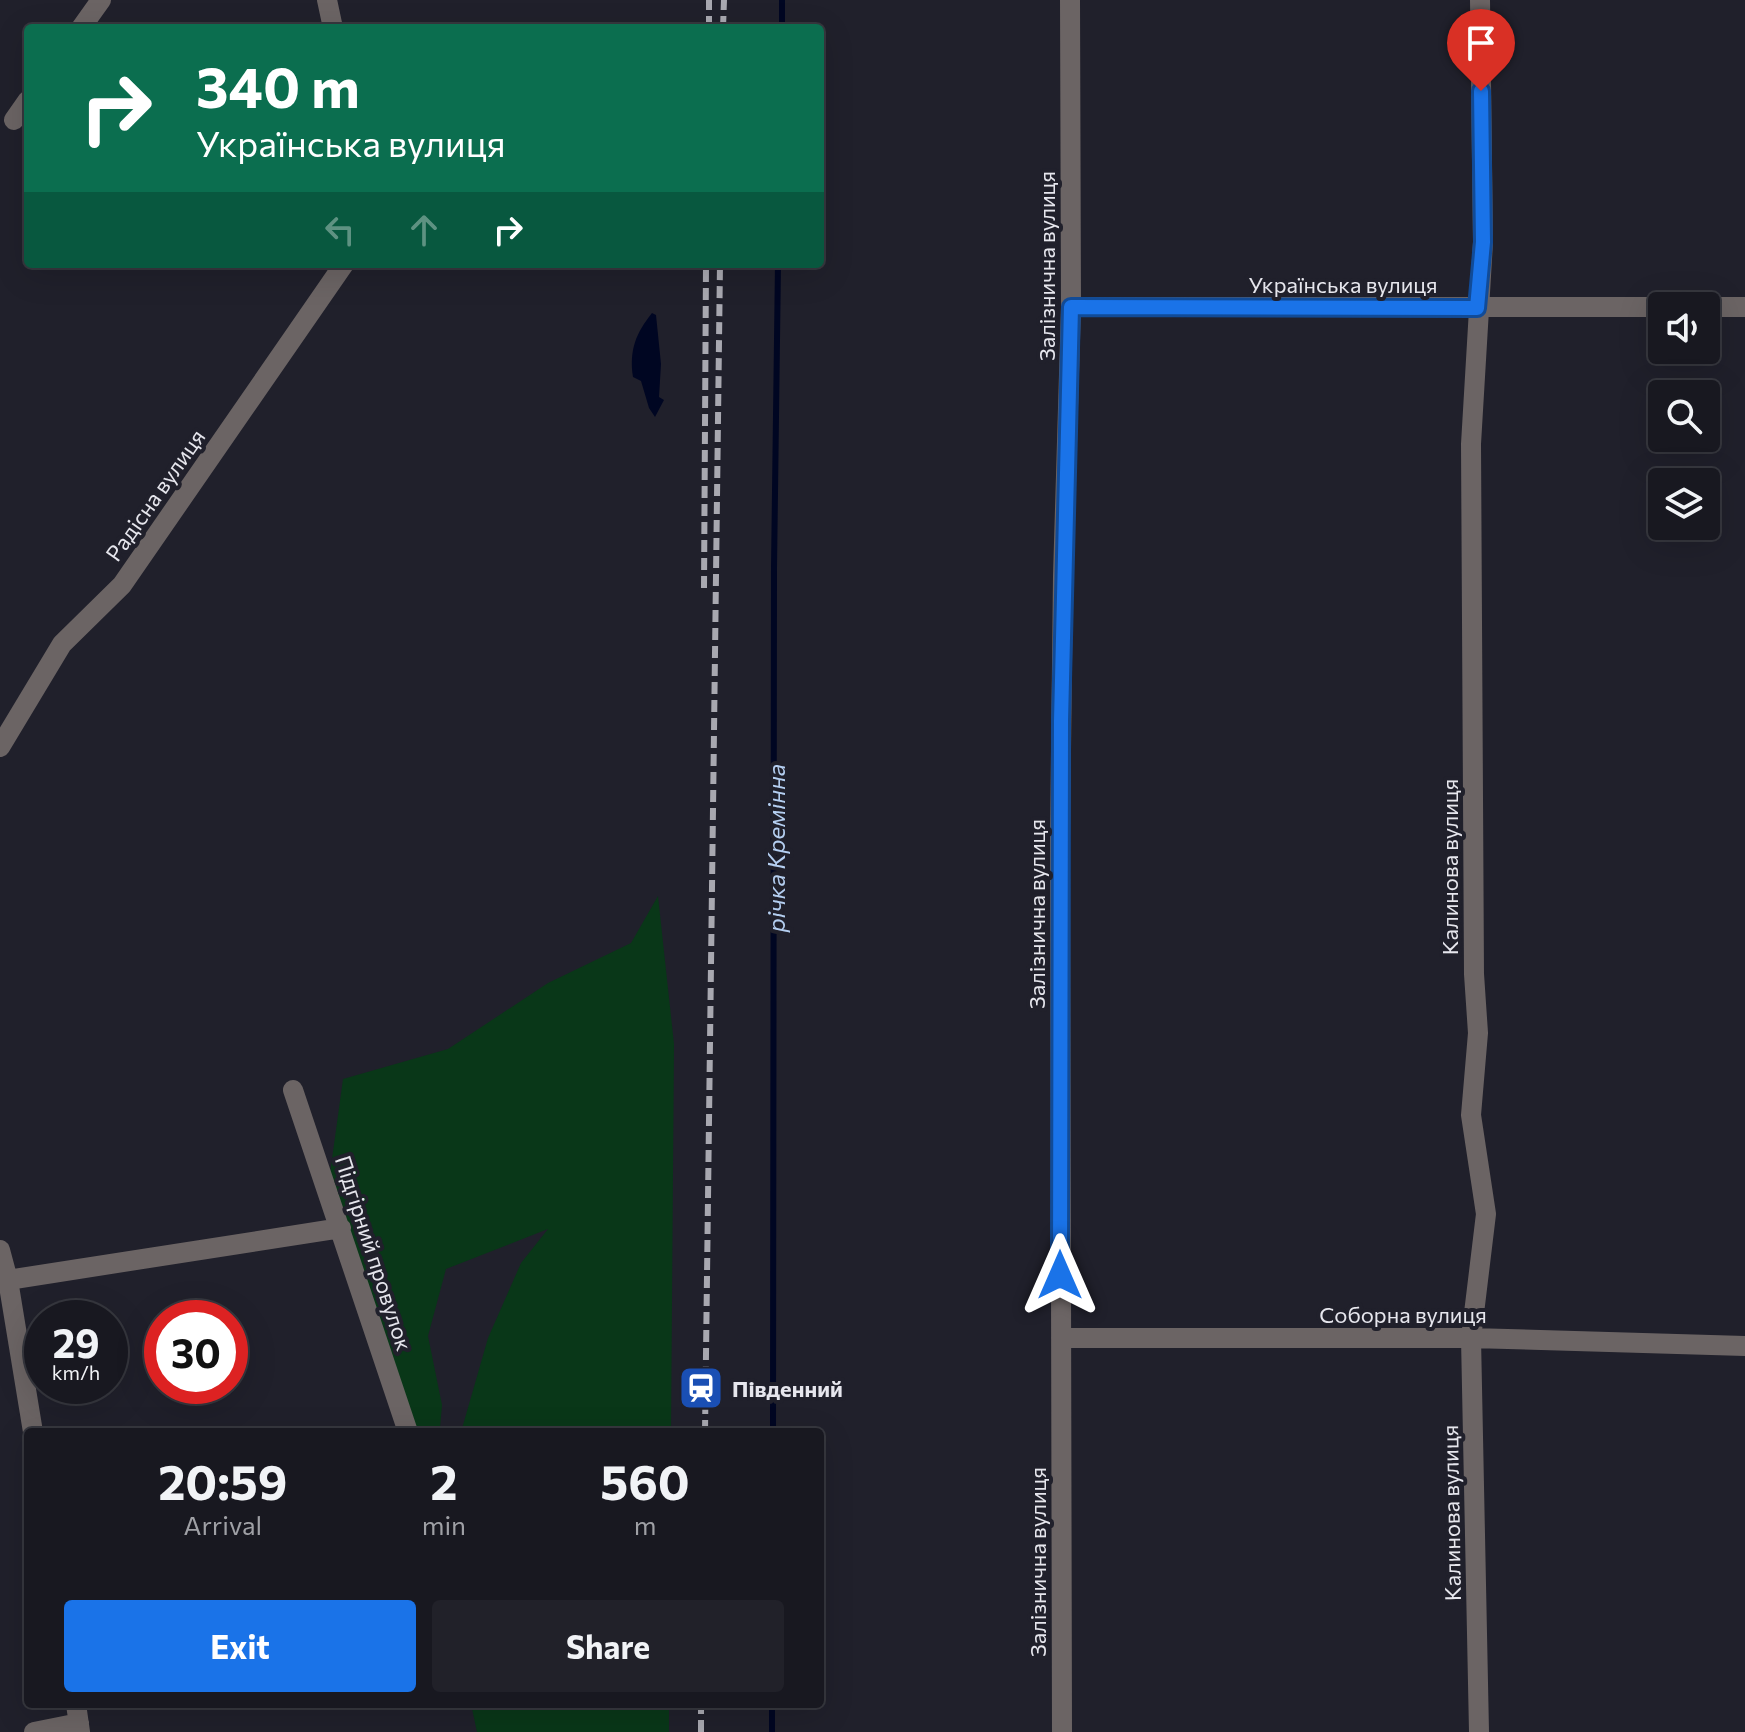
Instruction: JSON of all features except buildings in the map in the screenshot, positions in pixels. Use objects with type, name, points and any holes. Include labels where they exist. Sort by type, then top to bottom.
[{"type":"street","points":[[84,24],[101,0]]},
{"type":"street","points":[[327,0],[332,24]]},
{"type":"street","name":"Залізнична вулиця","points":[[1062,1732],[1060,791],[1071,307],[1070,0]]},
{"type":"street","name":"Калинова вулиця","points":[[1479,1732],[1471,1338],[1486,1214],[1471,1115],[1478,1033],[1474,974],[1471,444],[1483,242],[1480,0]]},
{"type":"street","points":[[14,120],[24,106]]},
{"type":"street","name":"Радісна вулиця","points":[[0,747],[62,644],[122,585],[341,268]]},
{"type":"street","name":"Українська вулиця","points":[[1071,307],[1648,307]]},
{"type":"street","points":[[1720,307],[1745,307]]},
{"type":"street","name":"Підгірний провулок","points":[[293,1090],[407,1428]]},
{"type":"street","points":[[8,1280],[341,1228]]},
{"type":"street","points":[[0,1250],[8,1280],[32,1428]]},
{"type":"street","name":"Соборна вулиця","points":[[1061,1338],[1471,1338],[1745,1346]]},
{"type":"street","points":[[34,1732],[78,1720]]},
{"type":"green space","points":[[658,896],[674,1044],[671,1428],[462,1428],[488,1338],[521,1263],[548,1229],[446,1269],[428,1336],[442,1405],[440,1428],[415,1428],[328,1188],[343,1079],[448,1049],[548,983],[631,943]]},
{"type":"green space","points":[[472,1708],[669,1708],[669,1732],[477,1732]]},
{"type":"water","points":[[652,313],[656,315],[661,364],[659,397],[664,400],[655,417],[641,381],[633,377],[632,367],[635,342]]},
{"type":"waterway","name":"річка Кремінна","points":[[782,0],[782,24]]},
{"type":"waterway","name":"річка Кремінна","points":[[773,1428],[774,568],[778,268]]},
{"type":"waterway","name":"річка Кремінна","points":[[772,1708],[772,1732]]},
{"type":"railway","points":[[709,0],[709,24]]},
{"type":"railway","points":[[723,24],[724,0]]},
{"type":"railway","points":[[704,588],[706,268]]},
{"type":"railway","points":[[705,1428],[720,268]]},
{"type":"railway","points":[[701,1708],[701,1732]]},
{"type":"place","name":"Південний","points":[[701,1388]]},
{"type":"route","points":[[1060,1275],[1061,721],[1071,307],[1477,308],[1483,242],[1481,91]]}]
